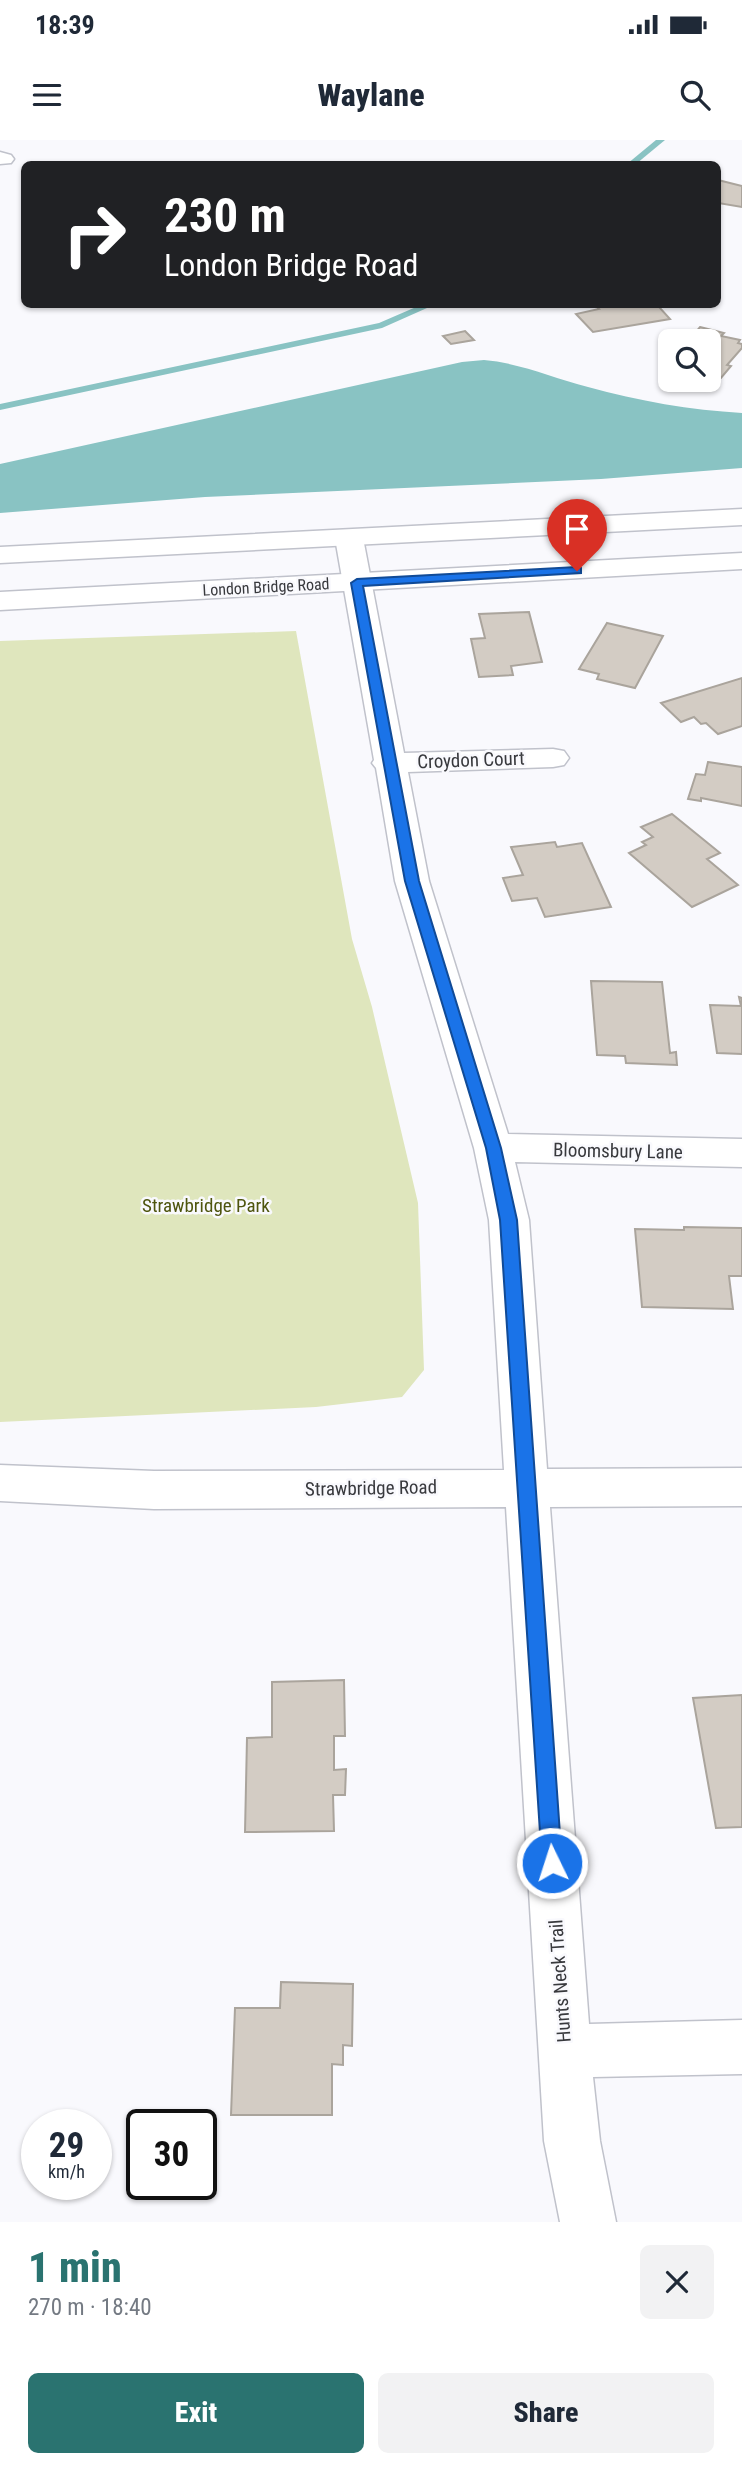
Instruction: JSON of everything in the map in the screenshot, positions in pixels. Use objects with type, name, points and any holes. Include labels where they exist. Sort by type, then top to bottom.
[{"type":"street","points":[[0,555],[742,517]]},
{"type":"street","name":"Hunts Neck Trail","points":[[349,538],[388,763],[412,881],[494,1148],[509,1220],[564,2052],[572,2141],[588,2222]]},
{"type":"street","name":"London Bridge Road","points":[[0,601],[742,561]]},
{"type":"street","name":"Croydon Court","points":[[388,763],[553,758]]},
{"type":"street","name":"Bloomsbury Lane","points":[[494,1148],[742,1153]]},
{"type":"street","name":"Strawbridge Road","points":[[0,1483],[154,1490],[742,1487]]},
{"type":"street","points":[[564,2052],[742,2047]]},
{"type":"green space","name":"Strawbridge Park","points":[[296,631],[352,939],[372,1007],[418,1203],[424,1370],[402,1397],[316,1407],[0,1422],[0,641]]},
{"type":"water","points":[[484,360],[511,364],[645,401],[742,413],[742,468],[601,479],[205,497],[0,513],[0,464],[462,362]]},
{"type":"building","points":[[721,181],[742,186],[742,207],[721,204]]},
{"type":"building","points":[[660,308],[670,319],[593,332],[576,314],[599,309]]},
{"type":"building","points":[[465,331],[474,340],[451,344],[443,336]]},
{"type":"building","points":[[721,336],[740,340],[738,343],[742,344],[742,348],[727,365],[731,366],[721,378]]},
{"type":"building","points":[[529,612],[542,662],[511,666],[513,675],[479,677],[471,639],[485,638],[479,614]]},
{"type":"building","points":[[607,623],[663,636],[635,688],[597,679],[599,674],[579,669]]},
{"type":"building","points":[[742,678],[742,726],[718,734],[694,717],[681,722],[661,703]]},
{"type":"building","points":[[708,762],[742,767],[742,806],[701,798],[701,801],[688,799],[696,774],[705,775]]},
{"type":"building","points":[[672,814],[720,853],[707,859],[738,885],[692,907],[629,853],[646,845],[642,842],[653,837],[641,827]]},
{"type":"building","points":[[555,842],[557,847],[582,843],[611,907],[545,917],[537,898],[512,901],[503,878],[523,875],[511,847]]},
{"type":"building","points":[[591,981],[662,982],[670,1053],[676,1052],[677,1065],[626,1063],[625,1056],[597,1055]]},
{"type":"building","points":[[739,997],[742,998],[742,1054],[717,1053],[710,1005],[741,1006]]},
{"type":"building","points":[[684,1227],[742,1228],[742,1276],[729,1276],[733,1309],[642,1307],[635,1229],[684,1230]]},
{"type":"building","points":[[344,1680],[345,1736],[334,1736],[334,1770],[346,1769],[345,1795],[333,1795],[334,1831],[245,1832],[247,1738],[272,1737],[272,1682]]},
{"type":"building","points":[[742,1695],[742,1827],[716,1828],[693,1698]]},
{"type":"building","points":[[281,1982],[353,1984],[352,2046],[343,2045],[343,2065],[332,2064],[332,2115],[231,2115],[235,2008],[280,2008]]},
{"type":"waterway","points":[[635,161],[661,140]]},
{"type":"waterway","points":[[0,407],[382,325],[422,308]]},
{"type":"route","points":[[552,1863],[509,1220],[494,1148],[412,881],[388,763],[357,583],[577,571]]}]
